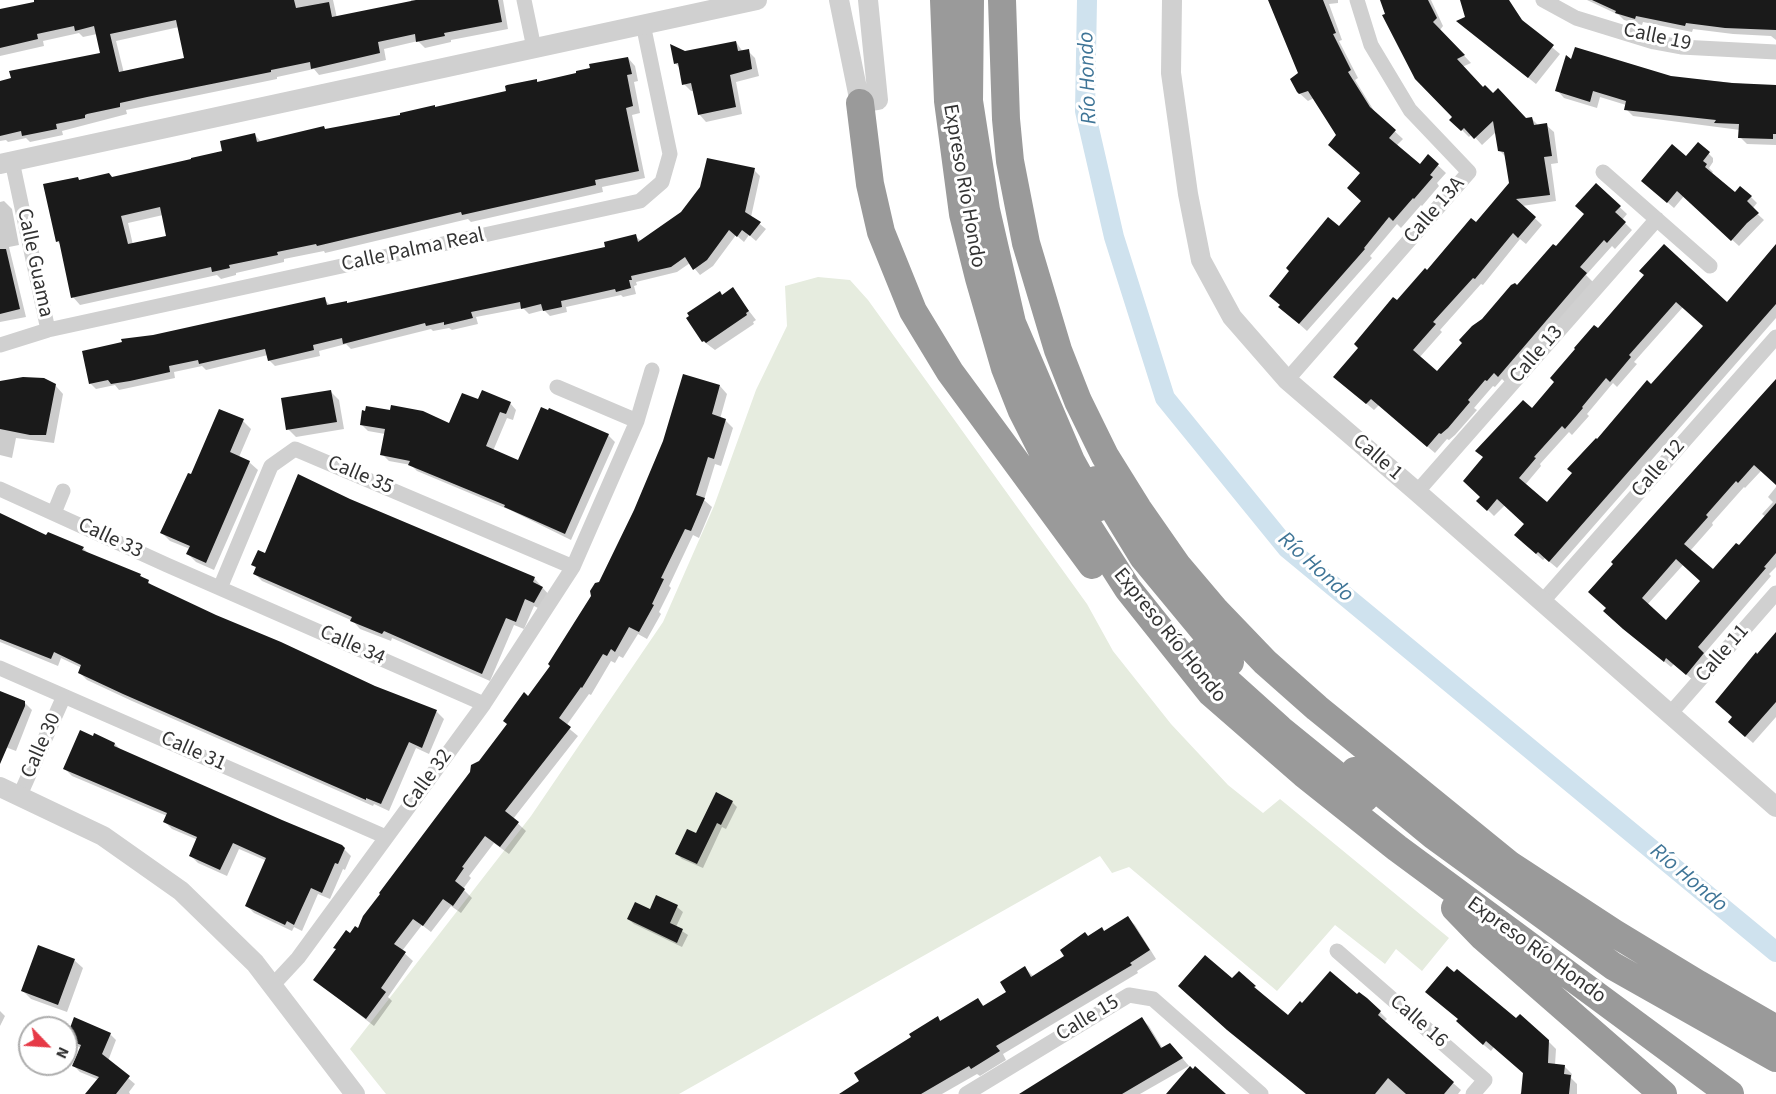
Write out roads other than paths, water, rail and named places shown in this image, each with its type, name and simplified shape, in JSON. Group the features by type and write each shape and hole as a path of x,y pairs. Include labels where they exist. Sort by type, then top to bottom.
{"highway":[{"name":"Expreso Río Hondo","path":"944,0 948,101 962,204 979,278 1005,368 1022,411 1052,470 1128,589 1211,693 1304,774 1397,848 1730,1094"},
{"path":"970,0 969,100 986,210 1012,323 1071,461 1120,549 1163,610 1220,675 1280,729 1404,830 1753,1094"},
{"path":"986,0 988,100 1009,261 1081,456 1143,557 1230,663 1288,718 1434,836 1613,966 1776,1058"},
{"path":"1002,0 1006,119 1010,161 1026,243 1058,350 1078,401 1105,456 1177,565 1264,662 1510,865 1652,956 1776,1029"},
{"path":"869,102 870,184 881,231 913,311 926,334 950,372 1130,616 1173,666 1211,693"},
{"path":"1397,848 1484,937 1663,1094"}],"street":[{"path":"524,0 534,48"},
{"path":"6,162 757,0"},
{"path":"839,0 869,102"},
{"path":"868,0 869,102"},
{"name":"Calle 1","path":"1172,0 1171,73 1188,194 1201,260 1232,317 1287,380 1776,807"},
{"name":"Calle 13A","path":"1287,380 1469,172 1410,110 1371,45 1357,0"},
{"name":"Calle 19","path":"1543,0 1576,18 1654,42 1776,52"},
{"name":"Calle Palma Real","path":"0,345 48,330 640,201 662,182 670,154 643,24"},
{"name":"Calle Guama","path":"6,162 48,330"},
{"path":"1603,172 1710,266"},
{"name":"Calle 13","path":"1417,492 1657,219"},
{"name":"Calle 12","path":"1542,602 1776,336"},
{"name":"Calle 32","path":"272,986 298,958 484,704 573,567 637,421 652,370"},
{"path":"557,387 637,421"},
{"name":"Calle 35","path":"220,588 272,466 295,448 573,567"},
{"name":"Calle 33","path":"0,489 220,588"},
{"path":"54,513 63,491"},
{"name":"Calle 34","path":"220,588 484,704"},
{"name":"Calle 11","path":"1669,714 1776,593"},
{"name":"Calle 31","path":"0,668 386,837"},
{"name":"Calle 30","path":"20,795 64,696"},
{"path":"0,787 103,836 181,891 255,963 355,1094"},
{"name":"Calle 16","path":"1337,951 1485,1080 1473,1094"},
{"name":"Calle 15","path":"966,1094 1129,995 1153,999 1258,1093"}],"waterway":[{"name":"Río Hondo","path":"1087,0 1085,111 1114,237 1165,398 1287,548 1776,952"}]}
